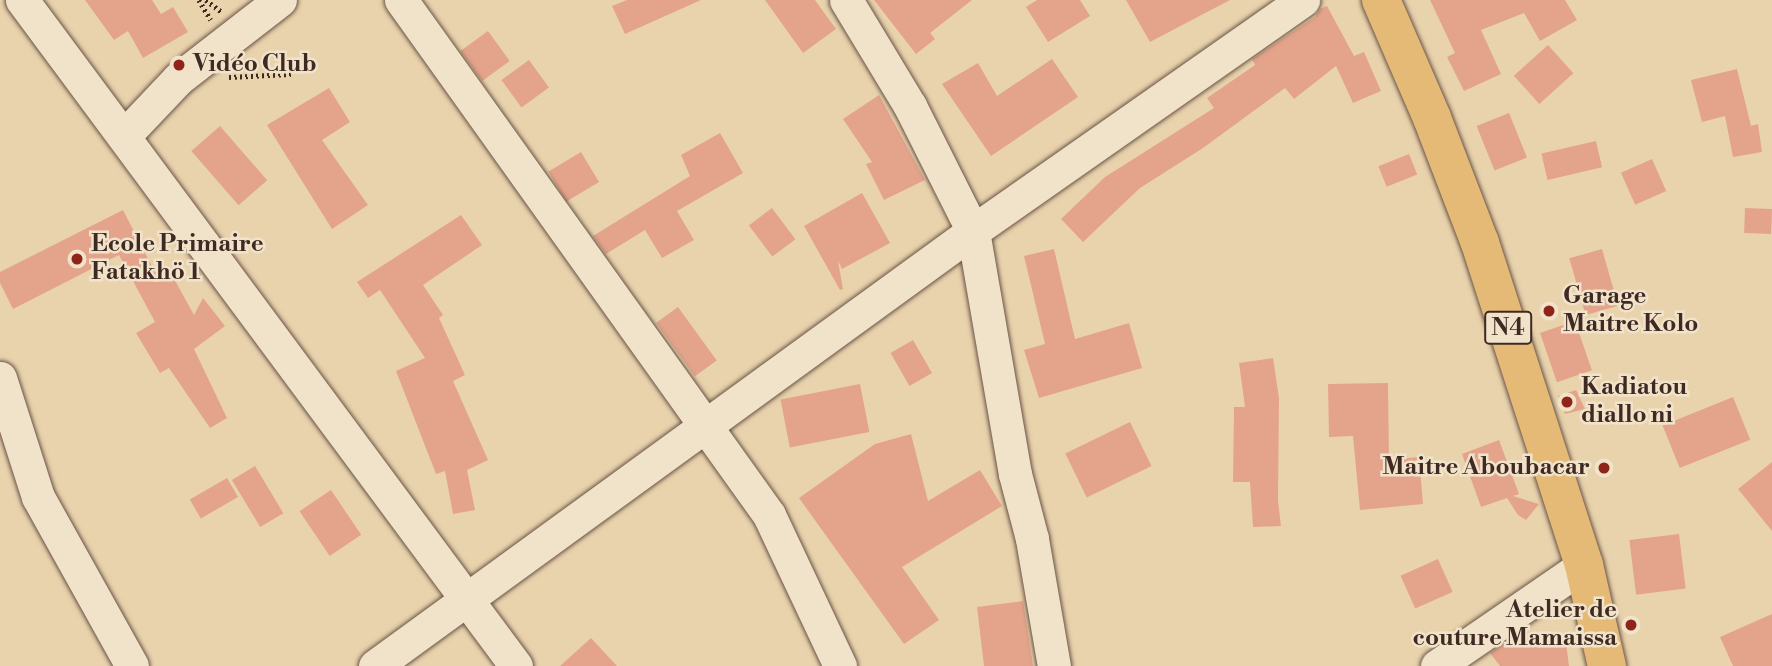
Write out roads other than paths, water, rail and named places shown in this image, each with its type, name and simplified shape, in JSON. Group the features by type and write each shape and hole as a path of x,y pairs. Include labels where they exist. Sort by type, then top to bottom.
{"highway":[{"name":"N4","path":"1381,0 1480,243 1584,565 1607,666"}],"street":[{"path":"22,0 125,135 516,666"},
{"path":"125,135 178,79 280,0"},
{"path":"401,0 769,515 840,666"},
{"path":"846,0 910,106 973,231 1015,474 1031,539 1054,666"},
{"path":"375,666 973,231 1303,0"},
{"path":"3,396 38,497 132,666"},
{"path":"1437,666 1584,565"}],"place":[{"name":"Vidéo Club","path":"179,65"},
{"name":"Ecole Primaire Fatakhö 1","path":"77,259"},
{"name":"Garage Maitre Kolo","path":"1549,311"},
{"name":"Kadiatou diallo ni","path":"1567,402"},
{"name":"Maitre Aboubacar","path":"1604,468"},
{"name":"Atelier de couture Mamaissa","path":"1631,625"}]}
